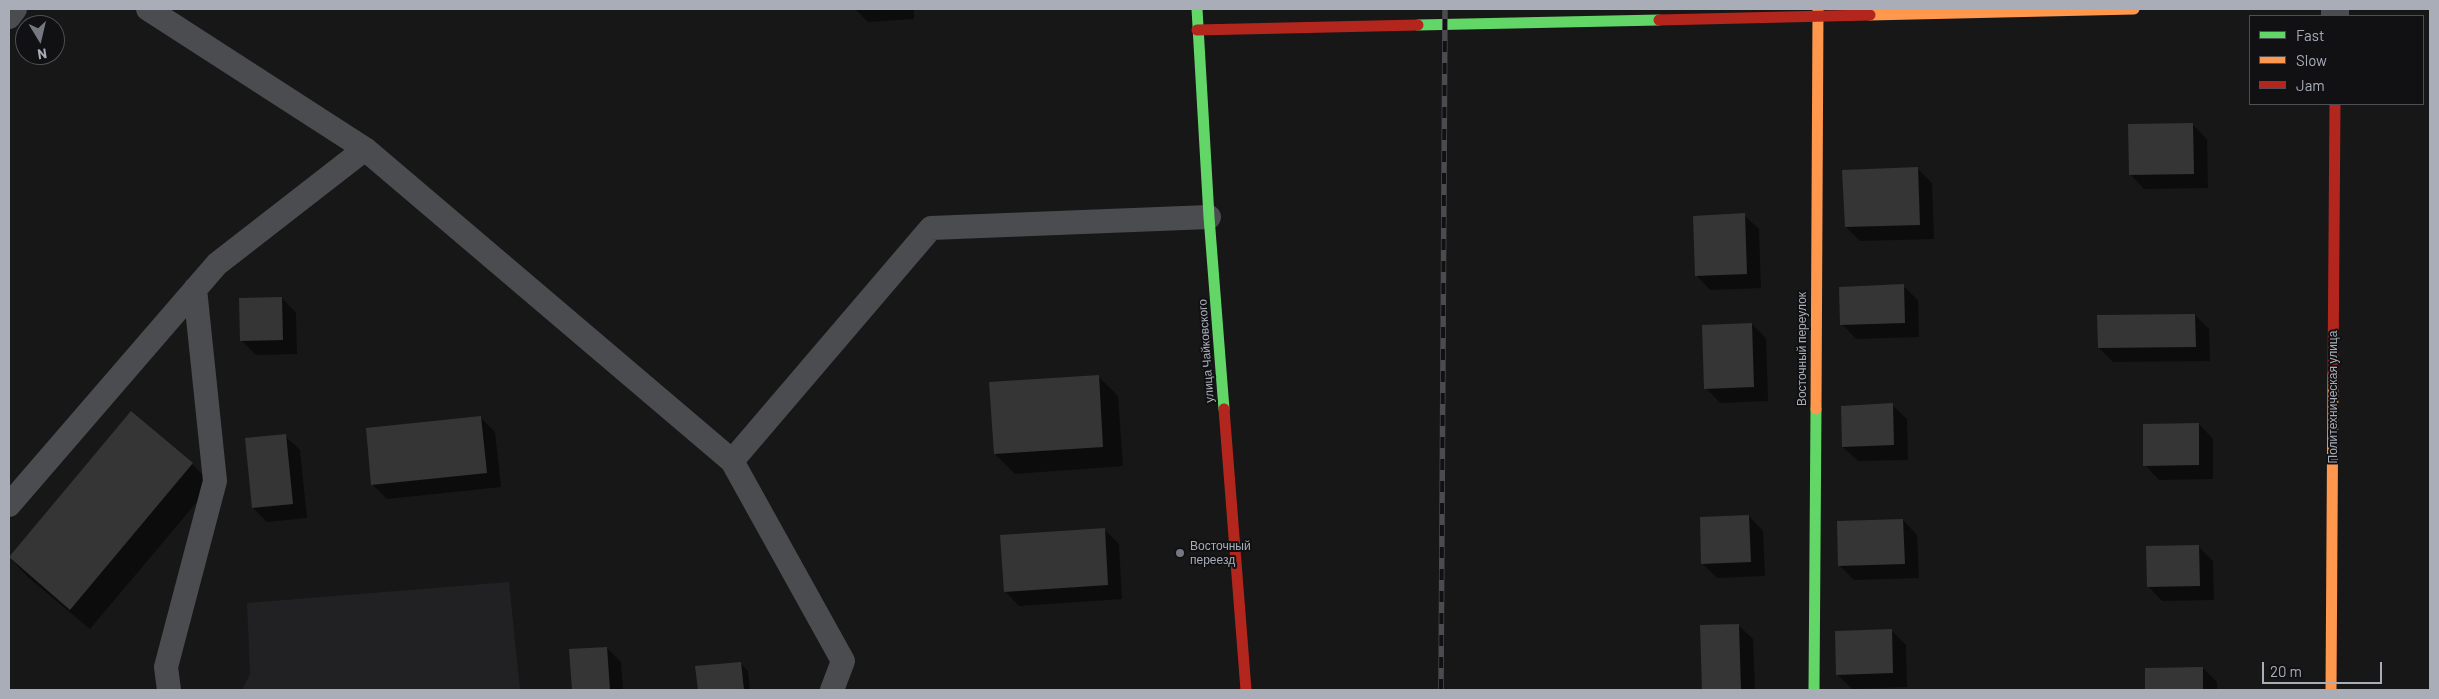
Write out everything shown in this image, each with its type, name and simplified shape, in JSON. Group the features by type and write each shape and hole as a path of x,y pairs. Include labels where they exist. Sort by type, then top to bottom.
{"street":[{"name":"улица Чайковского","path":"1197,9 1209,217 1246,690"},
{"path":"1197,30 1818,12 2134,9"},
{"name":"Восточный переулок","path":"1814,690 1818,12"},
{"name":"Политехническая улица","path":"2331,690 2335,105"}],"lane":[{"path":"9,17 15,9"},
{"path":"148,9 365,149 732,461 843,661 832,690"},
{"path":"9,505 217,264 365,149"},
{"path":"732,461 931,228 1209,217"},
{"path":"169,690 166,667 215,481 195,288"}],"shaded area":[{"path":"509,582 520,690 242,690 250,674 247,603"}],"building":[{"path":"2193,123 2194,174 2129,175 2128,124"},
{"path":"1918,167 1920,225 1845,227 1842,170"},
{"path":"1745,213 1747,274 1695,276 1693,216"},
{"path":"1904,284 1905,323 1840,325 1839,287"},
{"path":"282,297 283,340 240,341 239,298"},
{"path":"2195,314 2196,347 2098,348 2097,315"},
{"path":"1752,323 1754,387 1704,389 1702,325"},
{"path":"1099,375 1103,447 994,454 989,382"},
{"path":"1893,403 1894,445 1842,447 1841,406"},
{"path":"131,411 193,463 70,610 9,557"},
{"path":"481,416 487,473 371,485 366,428"},
{"path":"2199,423 2199,465 2143,466 2143,424"},
{"path":"286,434 293,504 252,508 245,438"},
{"path":"1749,515 1751,562 1701,564 1700,517"},
{"path":"1903,519 1905,564 1838,566 1837,521"},
{"path":"1105,528 1108,585 1004,592 1000,535"},
{"path":"2199,545 2200,586 2147,587 2146,546"},
{"path":"1739,624 1741,690 1702,690 1700,625"},
{"path":"1892,629 1893,673 1836,675 1835,631"},
{"path":"607,647 610,690 572,690 569,649"},
{"path":"741,662 744,690 698,690 695,666"},
{"path":"2203,667 2203,690 2145,690 2145,668"}],"railway":[{"path":"1441,690 1445,9"}],"traffic: fast":[{"path":"1197,9 1209,217 1224,409"},
{"path":"1418,25 1659,20"},
{"path":"1814,690 1816,409"}],"traffic: slow":[{"path":"1816,409 1818,9"},
{"path":"1870,15 2134,9"},
{"path":"2331,690 2333,374"}],"traffic: jam":[{"path":"1659,20 1870,15"},
{"path":"1197,30 1418,25"},
{"path":"2333,374 2335,105"},
{"path":"1224,409 1246,690"}],"place":[{"name":"Восточный переезд","path":"1180,553"}]}
